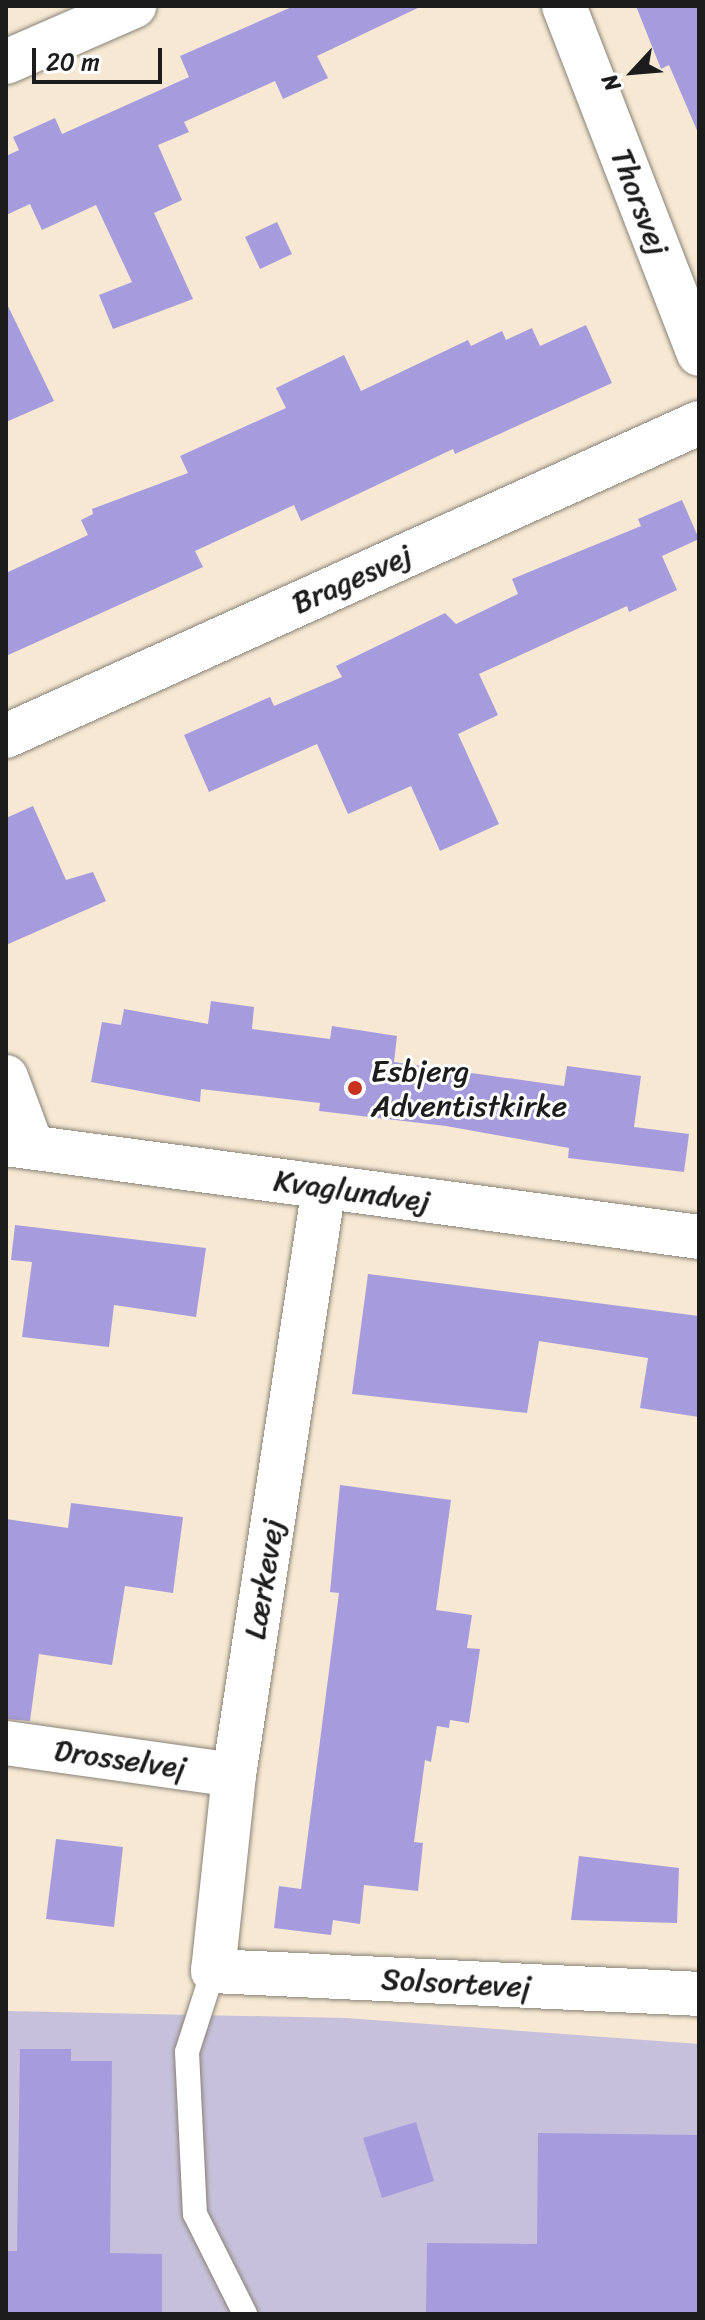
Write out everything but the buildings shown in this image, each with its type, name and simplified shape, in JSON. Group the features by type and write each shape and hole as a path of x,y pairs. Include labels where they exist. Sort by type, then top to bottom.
{"street":[{"path":"6,62 134,6"},
{"name":"Thorsvej","path":"564,6 699,354"},
{"name":"Bragesvej","path":"6,736 699,423"},
{"path":"6,1077 19,1146"},
{"name":"Kvaglundvej","path":"19,1146 699,1237"},
{"name":"Lærkevej","path":"213,1971 234,1775 324,1187"},
{"name":"Drosselvej","path":"6,1743 234,1775"},
{"name":"Solsortevej","path":"213,1971 699,1994"}],"lane":[{"path":"213,1971 187,2052 195,2214 245,2314"}],"shaded area":[{"path":"6,2011 346,2018 699,2044 699,2314 6,2314"}],"place":[{"name":"Esbjerg Adventistkirke","path":"355,1088"}]}
